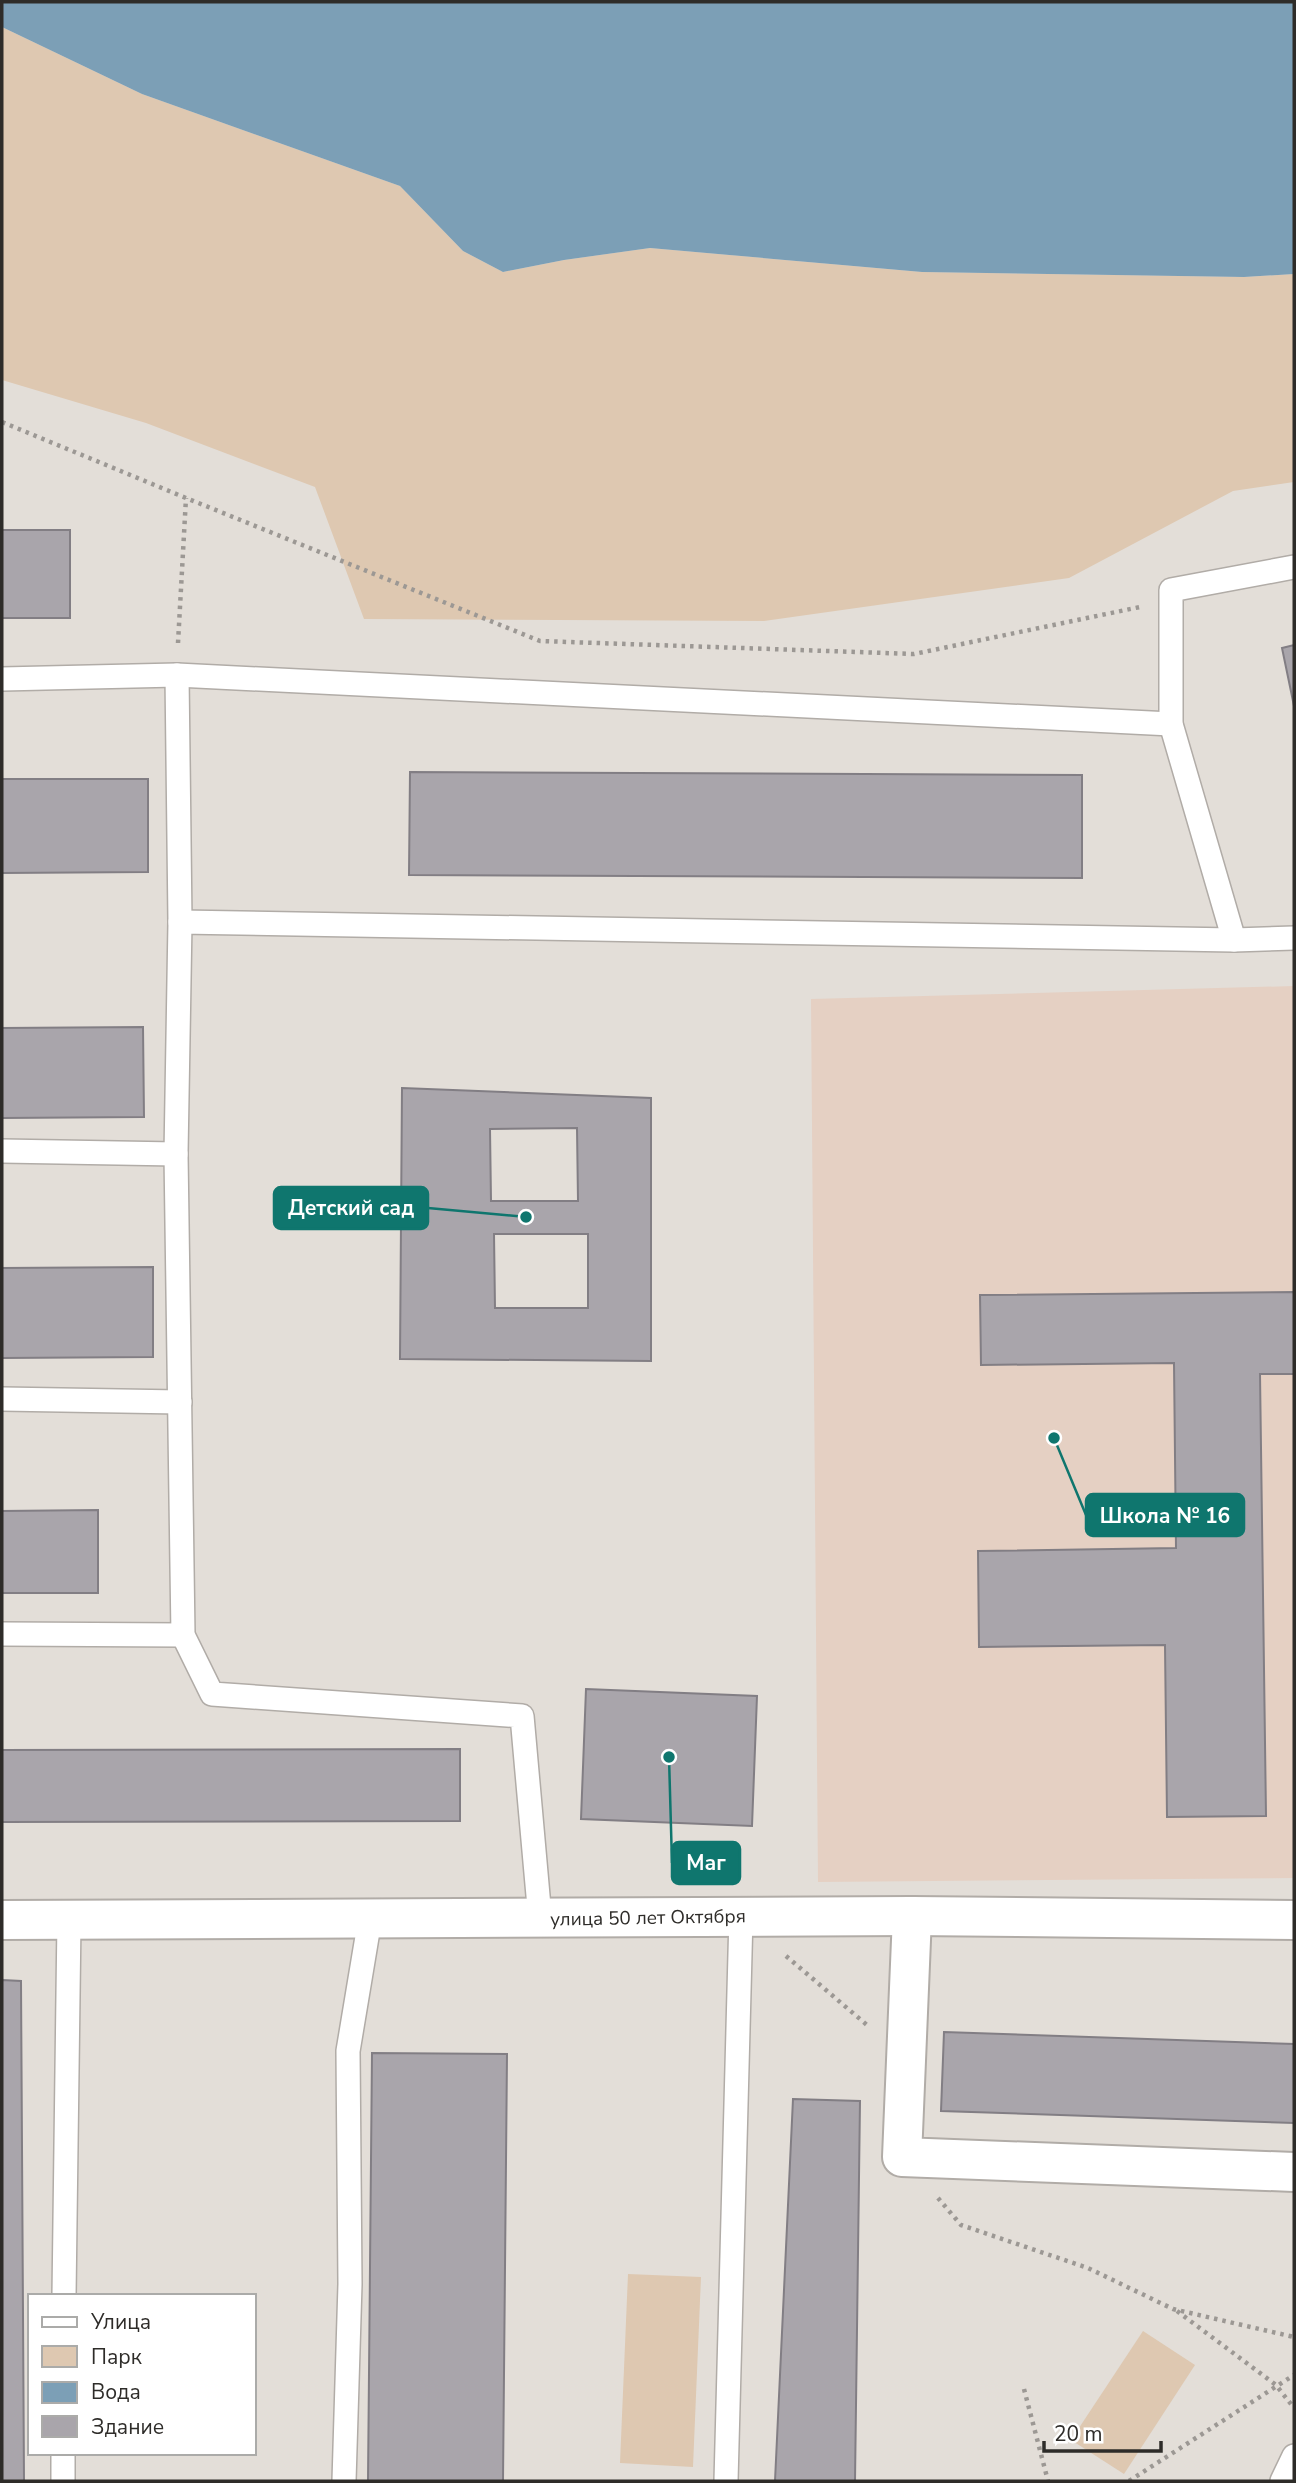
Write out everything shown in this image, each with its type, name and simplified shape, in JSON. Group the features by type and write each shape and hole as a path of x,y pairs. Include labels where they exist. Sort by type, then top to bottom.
{"street":[{"name":"улица 50 лет Октября","path":"2,1920 912,1916 1294,1920"},
{"path":"912,1916 902,2157 1294,2172"}],"lane":[{"path":"1234,940 1171,724 1171,590 1294,567"},
{"path":"2,679 177,676 1171,724"},
{"path":"177,676 180,922 176,1154 183,1635 212,1694 522,1716 540,1918"},
{"path":"180,922 1234,940 1294,938"},
{"path":"2,1151 176,1154"},
{"path":"2,1399 180,1402"},
{"path":"2,1634 183,1635"},
{"path":"726,2481 741,1916"},
{"path":"344,2481 350,2284 348,2052 370,1919"},
{"path":"64,2294 69,1920"},
{"path":"63,2455 63,2481"},
{"path":"1282,2481 1294,2456"}],"path":[{"path":"2,422 540,641 914,654 1171,601"},
{"path":"177,676 186,498"},
{"path":"741,1916 906,2059"},
{"path":"902,2157 961,2225 1088,2268 1174,2309 1276,2385 1294,2408"},
{"path":"1174,2309 1294,2337"},
{"path":"1129,2481 1294,2375"},
{"path":"1024,2389 1048,2481"}],"shaded area":[{"path":"1294,986 1294,1878 818,1882 811,999"}],"green space":[{"path":"2,27 142,94 400,186 463,251 503,272 650,248 922,272 1244,277 1294,274 1294,482 1233,491 1069,578 764,621 364,619 315,487 146,423 2,380"},
{"path":"628,2274 701,2277 693,2467 620,2463"},
{"path":"1143,2331 1195,2365 1124,2474 1071,2440"}],"water":[{"path":"2,2 1294,2 1294,274 1244,277 922,272 650,248 503,272 463,251 400,186 142,94 2,27"}],"building":[{"path":"2,530 70,530 70,618 2,618"},
{"path":"1294,645 1294,706 1282,648"},
{"path":"410,772 1082,775 1082,878 409,875"},
{"path":"2,779 148,779 148,872 2,873"},
{"path":"143,1027 144,1117 2,1118 2,1028"},
{"path":"402,1088 651,1098 651,1361 400,1359","holes":["577,1128 578,1201 491,1201 490,1129","494,1234 588,1234 588,1308 495,1308"]},
{"path":"153,1267 153,1357 2,1358 2,1268"},
{"path":"1294,1292 1294,1374 1260,1374 1266,1816 1167,1817 1165,1645 979,1647 978,1551 1176,1548 1174,1363 981,1365 980,1295"},
{"path":"98,1510 98,1593 2,1593 2,1511"},
{"path":"586,1689 757,1696 752,1826 581,1819"},
{"path":"460,1749 460,1821 2,1822 2,1750"},
{"path":"2,1980 21,1981 24,2481 2,2481"},
{"path":"944,2032 1294,2044 1294,2123 941,2111"},
{"path":"372,2053 507,2054 503,2481 368,2481"},
{"path":"793,2099 860,2101 855,2481 775,2481"}],"place":[{"name":"Детский сад","path":"526,1217"},
{"name":"Школа № 16","path":"1054,1438"},
{"name":"Маг","path":"669,1757"}]}
